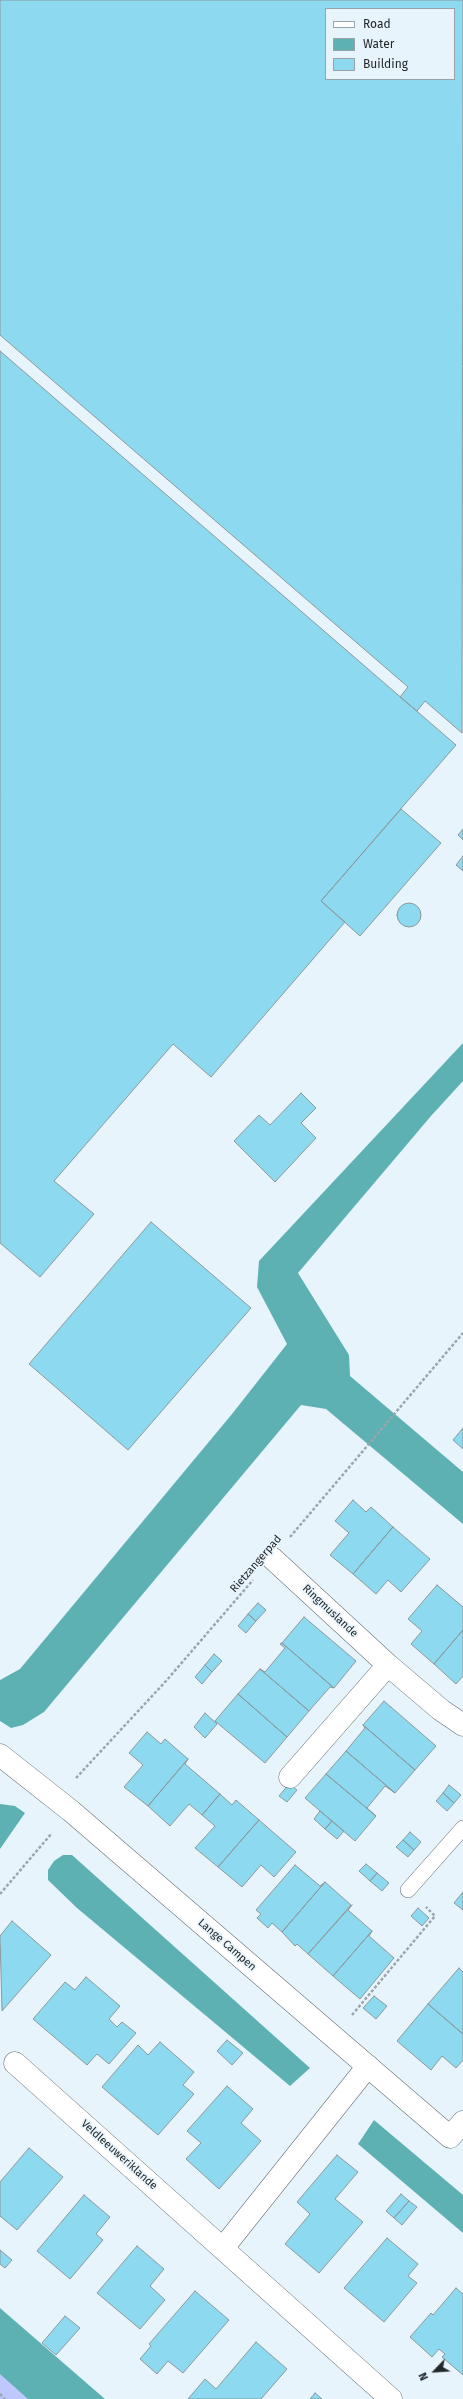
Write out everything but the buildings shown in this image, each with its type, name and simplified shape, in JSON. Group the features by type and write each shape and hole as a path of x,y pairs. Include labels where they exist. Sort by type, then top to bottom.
{"street":[{"name":"Ringmuslande","path":"272,1558 388,1665 441,1710 463,1725"},
{"path":"290,1777 388,1665"},
{"name":"Lange Campen","path":"0,1755 63,1805 368,2066 457,2130"},
{"name":"Veldleeuweriklande","path":"15,2062 391,2399"},
{"path":"223,2248 368,2066"}],"lane":[{"path":"408,1890 463,1828"}],"path":[{"name":"Rietzangerpad","path":"0,1894 63,1805 166,1681 463,1333"},
{"path":"334,2037 435,1916 408,1890"},
{"path":"0,2394 5,2399"}],"shaded area":[{"path":"0,2366 39,2399 0,2399"}],"water":[{"path":"463,1043 463,1081 431,1116 298,1273 349,1355 350,1376 463,1472 463,1524 326,1409 301,1405 44,1712 23,1725 11,1728 0,1721 0,1680 20,1669 232,1414 287,1344 257,1287 259,1261"},
{"path":"0,1804 15,1806 25,1813 0,1849"},
{"path":"63,1855 72,1855 310,2068 290,2086 77,1908 48,1880 48,1870 54,1861"},
{"path":"374,2120 463,2195 463,2233 358,2144"},
{"path":"0,2308 105,2399 28,2399 0,2374"}]}
